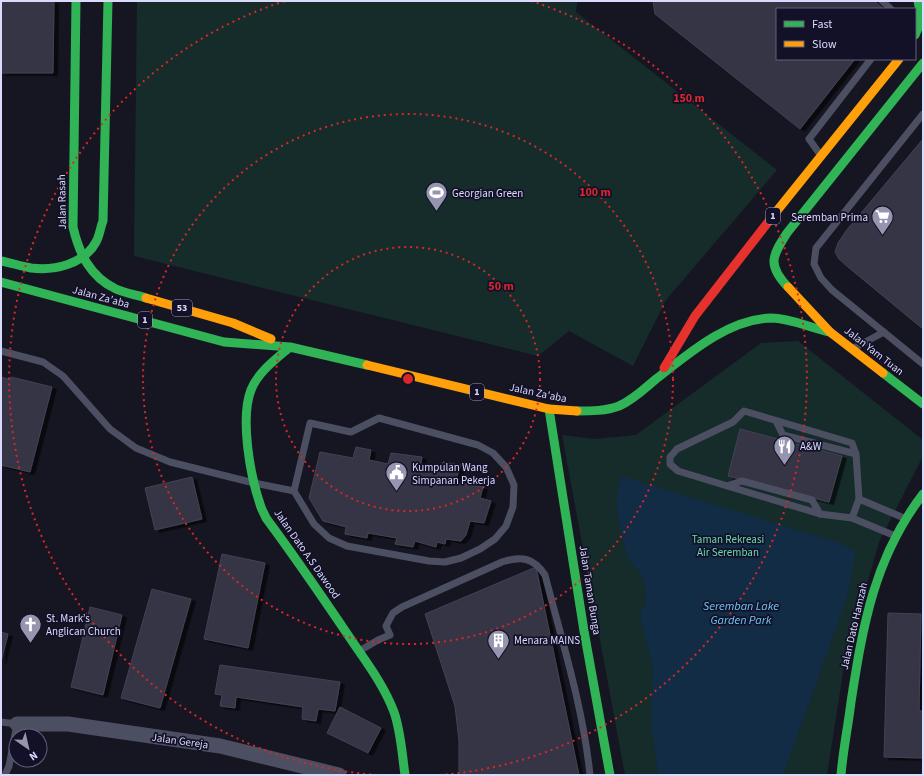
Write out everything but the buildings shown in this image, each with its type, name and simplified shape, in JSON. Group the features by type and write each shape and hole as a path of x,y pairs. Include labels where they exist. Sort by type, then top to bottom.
{"main road":[{"name":"Jalan Rasah","path":"76,1 73,227 82,258"},
{"path":"1,261 34,268 53,268 69,264 82,258 96,242 103,221 108,1"},
{"path":"916,33 921,12 918,1"},
{"name":"1","path":"657,379 695,316 821,155 898,60"},
{"name":"1","path":"830,332 779,278 773,264 777,249 792,227 923,63"},
{"name":"Jalan Za'aba","path":"82,258 92,272 103,282 116,289 233,324 290,347 549,409 575,412 618,406 637,396 695,350 722,333 746,322 763,318 782,318 815,329 830,332"},
{"name":"Jalan Za'aba","path":"1,282 224,342 290,347"},
{"name":"Jalan Yam Tuan","path":"830,332 923,404"},
{"name":"Jalan Dato A.S Dawood","path":"290,347 261,374 252,389 247,404 246,423 254,483 259,502 266,518 324,598 375,675 391,704 397,722 405,775"},
{"name":"Jalan Taman Bunga","path":"549,409 584,631 610,775"},
{"name":"Jalan Dato Hamzah","path":"841,775 865,624 876,583 895,536 905,518 923,494"}],"street":[{"name":"Jalan Gereja","path":"17,724 68,724 220,746 339,775"}],"lane":[{"path":"882,1 891,8"},
{"path":"821,155 809,139 870,60"},
{"path":"923,114 816,248 814,264 821,278 832,290 923,364"},
{"path":"851,349 884,332"},
{"path":"1,351 43,362 63,376 110,429 136,448 170,462 254,483 294,491 314,524 329,538 347,546 429,561 445,562 461,558 480,549 495,539 506,526 513,507 514,485 506,466 493,453 478,445 379,418 351,432 310,423 294,491"},
{"path":"852,518 859,499 856,454 852,443 744,411 733,422 677,449 670,457 670,464 678,471 820,514 852,518 895,536"},
{"path":"776,421 782,435 856,454"},
{"path":"727,486 742,481 812,500 820,514"},
{"path":"859,499 905,518"},
{"path":"359,651 390,635 386,626 393,613 402,607 502,562 515,558 528,560 538,565 545,575 574,687 589,760 590,775"},
{"path":"1,722 17,724 9,766 5,775"}],"green space":[{"name":"Georgian Green","path":"137,1 577,1 576,12 777,170 666,300 633,366 569,331 538,356 134,256"},
{"name":"Taman Rekreasi Air Seremban","path":"798,341 923,440 923,456 879,542 844,666 827,775 625,775 562,435 594,439 636,435 761,343"}],"water":[{"name":"Seremban Lake Garden Park","path":"621,476 840,543 856,552 847,597 783,775 658,775 651,720 653,664 645,639 640,614 646,602 645,585 639,572 627,557 617,510 617,494"}],"traffic: fast":[{"path":"76,1 73,227 82,255 99,278 116,289 146,298"},
{"path":"1,261 40,269 59,267 76,261 84,256 91,250 96,242 103,221 108,1"},
{"path":"916,32 920,18 918,1"},
{"path":"788,287 781,279 774,266 775,254 782,241 923,63"},
{"path":"1,282 224,342 290,347 367,365"},
{"path":"577,411 604,410 624,404 695,349 724,331 739,324 755,320 778,318 830,332"},
{"path":"290,347 258,377 251,390 248,402 246,431 250,463 256,492 266,518 330,608 385,692 394,712 398,727 405,775"},
{"path":"883,373 923,404"},
{"path":"549,409 584,631 610,775"},
{"path":"841,775 860,646 873,593 893,543 906,518 923,494"}],"traffic: slow":[{"path":"776,212 898,60"},
{"path":"788,287 830,332 883,373"},
{"path":"146,298 233,323 271,339"},
{"path":"367,365 549,409 577,411"}],"traffic: jam":[{"path":"664,368 695,316 776,212"}],"place":[{"name":"Georgian Green","path":"437,212"},
{"name":"Seremban Prima","path":"883,236"},
{"name":"A&W","path":"785,466"},
{"name":"Kumpulan Wang Simpanan Pekerja","path":"396,492"},
{"name":"St. Mark’s Anglican Church","path":"31,644"},
{"name":"Menara MAINS","path":"498,660"}]}
